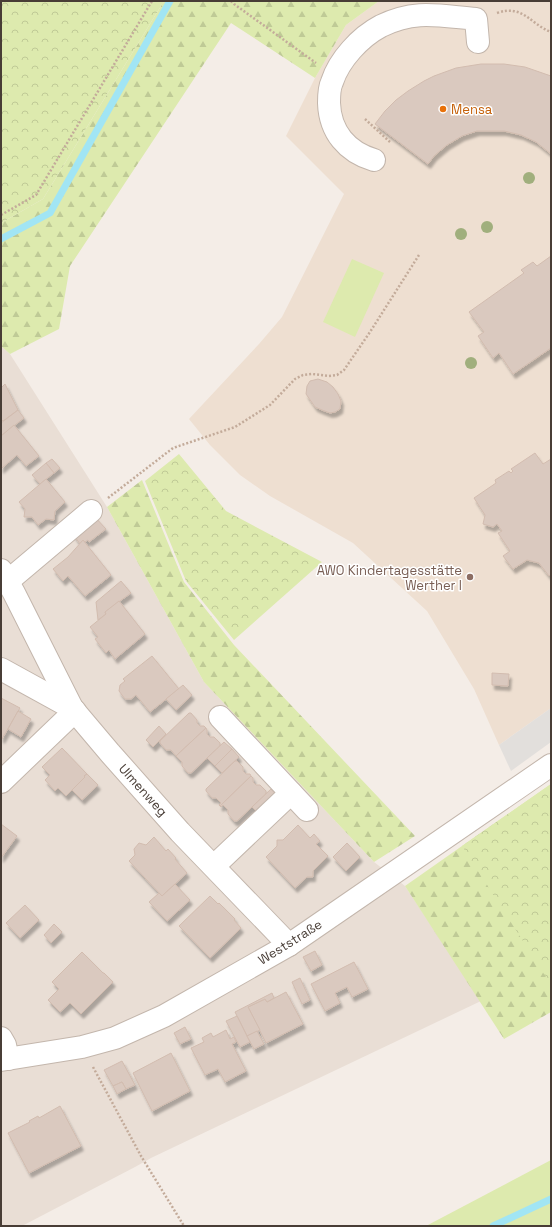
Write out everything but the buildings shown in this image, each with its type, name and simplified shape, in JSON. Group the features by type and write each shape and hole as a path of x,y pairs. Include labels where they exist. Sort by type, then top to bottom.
{"street":[{"path":"374,160 363,157 344,143 333,124 330,111 329,95 331,82 340,66 354,47 366,36 381,26 403,18 429,14 476,19 478,42"},
{"path":"6,587 91,510"},
{"name":"Ulmenweg","path":"6,587 73,709 180,832 289,945"},
{"name":"Ulmenweg","path":"1,669 73,709"},
{"path":"1,782 73,709"},
{"path":"220,717 307,810"},
{"name":"Weststraße","path":"4,1060 82,1047 115,1038 164,1016 289,945 551,765"},
{"path":"214,866 291,793"},
{"path":"1,1038 5,1045 4,1060"}],"path":[{"path":"1,215 36,195 152,1"},
{"path":"231,1 335,75"},
{"path":"476,19 504,10 514,10 551,32"},
{"path":"365,119 390,142"},
{"path":"91,510 173,448 234,427 270,406 295,379 303,375 312,374 329,376 337,375 344,370 419,255"},
{"path":"82,1047 141,1156 184,1226"}],"shaded area":[{"path":"379,1 551,1 551,708 499,745 474,689 427,611 353,543 270,496 240,475 210,445 189,419 282,317 344,194 286,136 315,78 346,25"},
{"path":"1,346 10,354 107,507 204,682 374,862 405,886 481,1001 151,1158 22,1226 1,1226"},
{"path":"551,708 551,742 511,771 499,745"}],"green space":[{"path":"1,1 164,1 43,199 1,223"},
{"path":"164,1 379,1 346,25 315,78 231,23 70,266 59,329 10,354 1,346 1,223 43,199"},
{"path":"352,259 384,273 355,337 323,322"},
{"path":"179,454 226,511 322,562 234,640 186,581 145,481"},
{"path":"142,480 184,582 234,645 415,836 374,862 204,682 107,507"},
{"path":"551,784 551,1012 504,1039 405,886"},
{"path":"551,784 551,985 462,846"},
{"path":"551,1160 551,1226 426,1226"}],"waterway":[{"path":"1,239 50,213 170,1"},
{"path":"493,1226 551,1199"}],"place":[{"name":"Mensa","path":"443,109"},
{"name":"AWO Kindertagesstätte Werther I","path":"470,577"}]}
